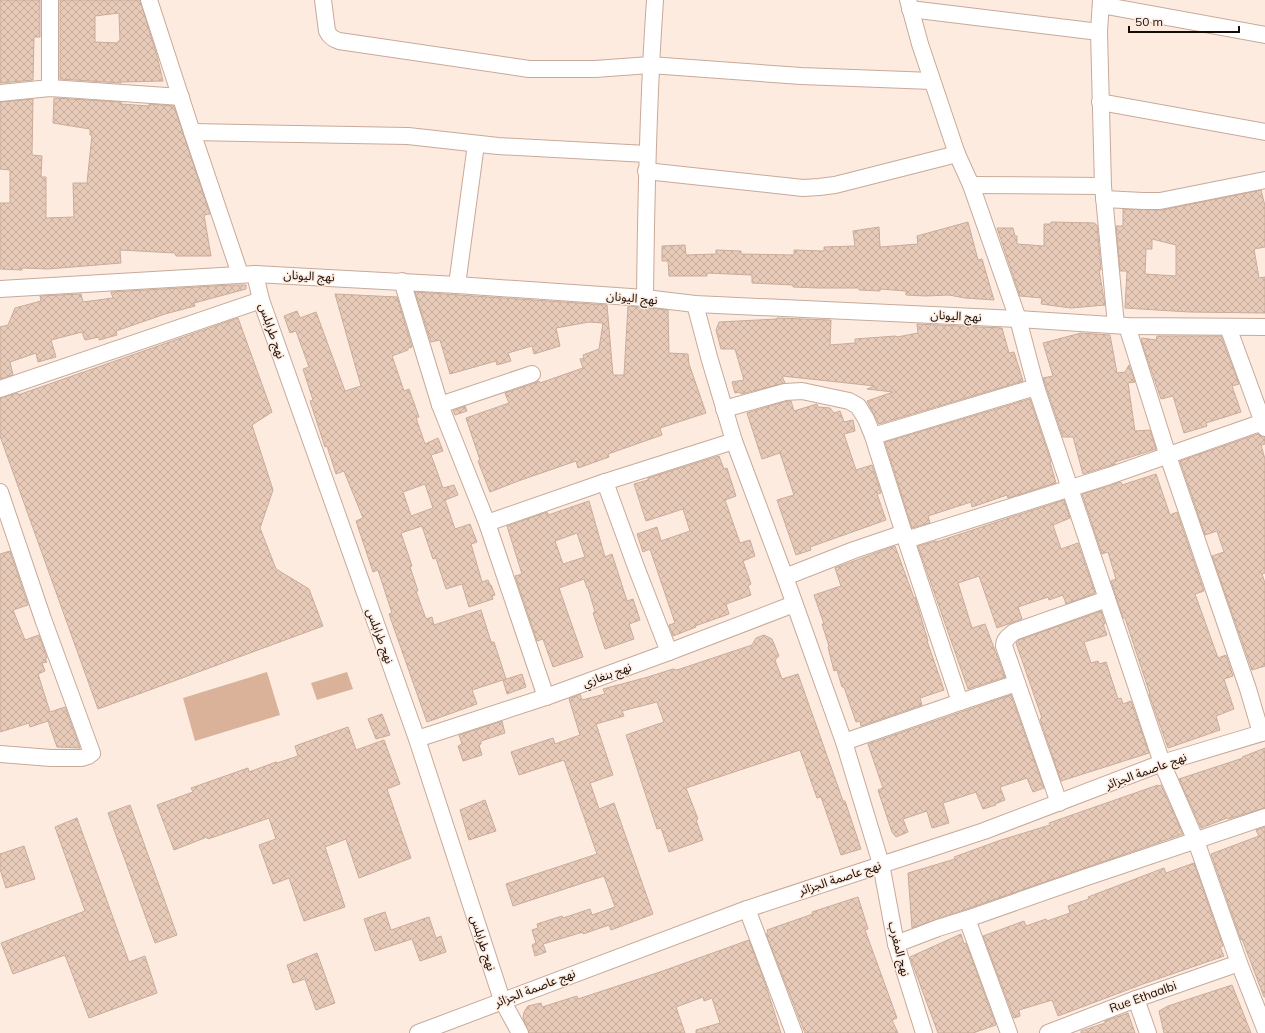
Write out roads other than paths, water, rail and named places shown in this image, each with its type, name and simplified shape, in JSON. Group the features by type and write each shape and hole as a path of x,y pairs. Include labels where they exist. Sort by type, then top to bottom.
{"street":[{"path":"50,0 50,88"},
{"name":"نهج طرابلس","path":"149,0 192,132 248,274 261,300 417,739 502,1000 520,1033"},
{"path":"323,0 327,31 329,36 339,42 529,69 595,69 650,65 800,76 932,81"},
{"path":"645,298 646,171 650,65 655,0"},
{"path":"1263,732 1143,380 1121,326 1104,192 1100,102 1099,32 1101,3 1265,35"},
{"path":"1099,32 909,5 920,44 957,154 971,185 1018,319 1036,387 1162,763 1196,841 1239,963 1265,1029"},
{"path":"0,93 50,88 181,97"},
{"path":"1100,102 1265,132"},
{"path":"192,132 408,136 513,147 647,154"},
{"path":"456,285 476,144"},
{"path":"646,171 804,188 835,185 957,154"},
{"path":"971,185 1104,192 1143,202 1160,201 1265,180"},
{"name":"نهج اليونان","path":"0,289 248,274 402,281 645,298 695,304 1018,319 1121,326 1265,327"},
{"path":"402,281 440,405 487,523 546,697"},
{"path":"0,388 261,300"},
{"name":"نهج المغرب","path":"695,304 734,441 844,742 881,864 896,944 924,1033"},
{"path":"785,578 854,550 1109,476 1264,425 1228,327"},
{"path":"440,405 532,374"},
{"path":"874,436 1036,387"},
{"path":"724,409 785,392 802,391 849,401 858,406 874,436 905,536 960,702"},
{"path":"487,523 606,482 734,441"},
{"path":"606,482 636,567 669,652"},
{"path":"0,754 51,758 82,758 92,753 1,498"},
{"path":"1059,803 1004,646 1004,642 1007,637 1014,632 1107,599"},
{"name":"نهج بنغازي","path":"417,739 546,697 794,604"},
{"path":"844,742 1017,683"},
{"name":"نهج عاصمة الجزائر","path":"418,1033 502,1000 747,909 984,831 1162,763 1263,732"},
{"path":"896,944 938,928 1265,817"},
{"path":"747,909 794,1033"},
{"path":"967,919 1009,1033"},
{"name":"Rue Ethaalbi","path":"1048,1033 1136,999 1239,963"},
{"path":"1136,999 1148,1033"}]}
